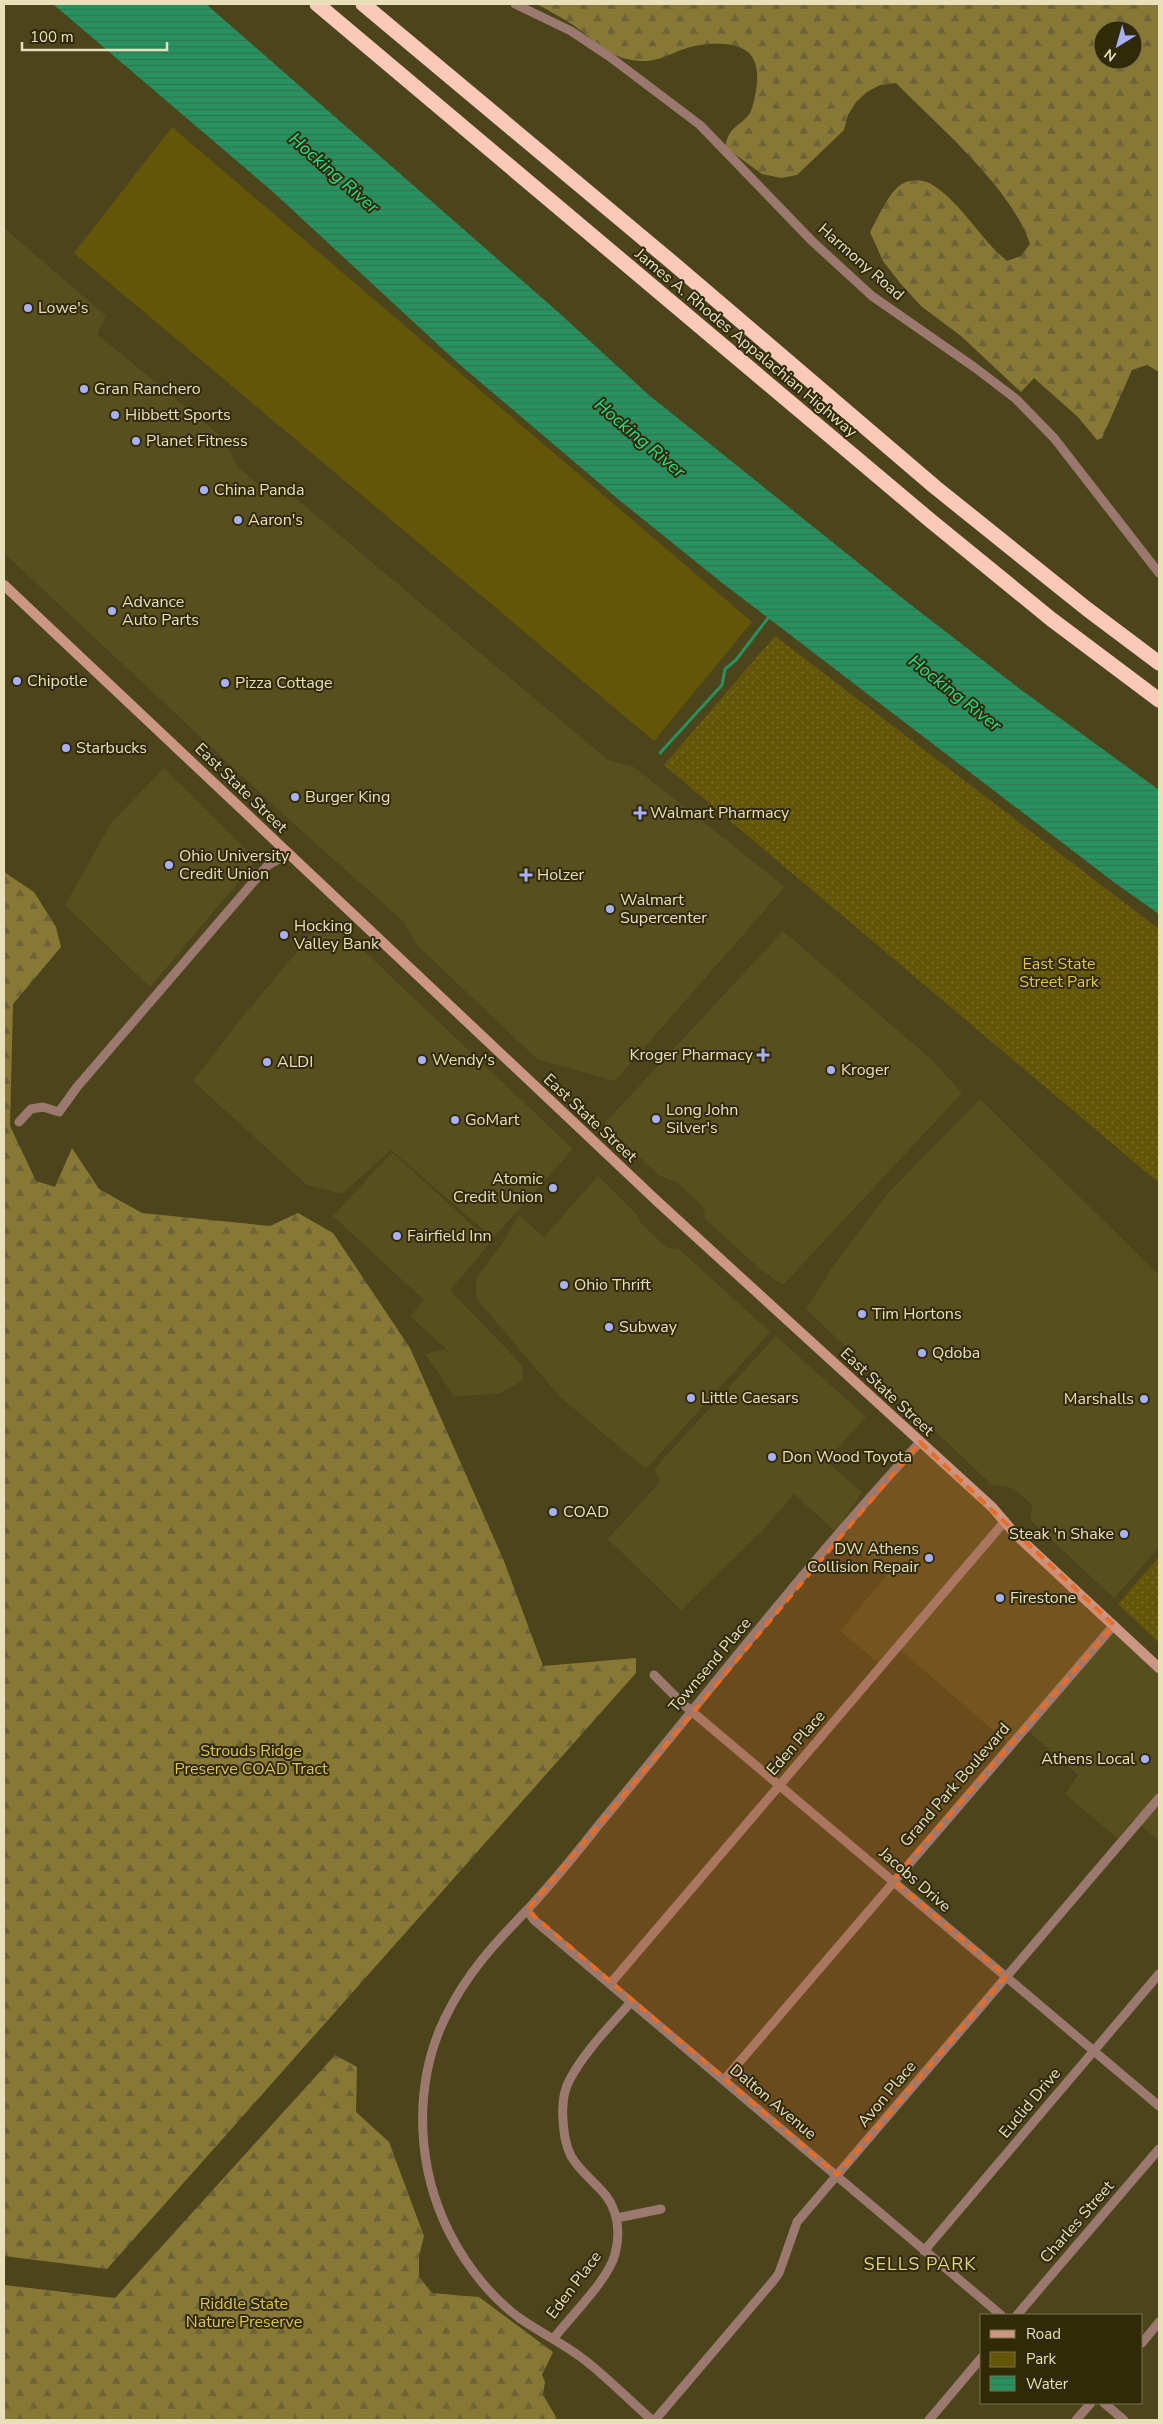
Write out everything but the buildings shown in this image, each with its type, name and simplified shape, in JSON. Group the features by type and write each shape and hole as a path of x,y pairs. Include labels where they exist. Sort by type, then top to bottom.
{"highway":[{"name":"James A. Rhodes Appalachian Highway","path":"317,4 945,532 1051,619 1159,700"},
{"name":"James A. Rhodes Appalachian Highway","path":"363,4 674,264 942,493 1087,609 1159,663"}],"main road":[{"name":"East State Street","path":"4,585 653,1198 920,1442 1005,1521 1016,1535 1159,1668"}],"street":[{"name":"Harmony Road","path":"515,4 571,31 610,57 700,125 812,241 872,296 974,366 1016,398 1064,451 1159,573"},
{"path":"20,1122 31,1109 43,1107 59,1112 77,1087 268,865 288,854"},
{"name":"Townsend Place","path":"654,2420 586,2361 518,2317 496,2299 468,2264 445,2224 436,2202 426,2166 423,2134 425,2091 433,2050 445,2018 470,1974 514,1920 527,1910 598,1827 692,1710 854,1516 920,1442"},
{"name":"Eden Place","path":"610,1984 1005,1521"},
{"name":"Grand Park Boulevard","path":"724,2080 893,1880 1114,1625"},
{"name":"Jacobs Drive","path":"654,1675 669,1691 1159,2106"},
{"name":"Avon Place","path":"654,2420 779,2273 797,2222 1159,1798"},
{"name":"Dalton Avenue","path":"527,1910 534,1920 1000,2314"},
{"name":"Euclid Drive","path":"924,2251 1159,1974"},
{"name":"Eden Place","path":"553,2339 603,2278 615,2256 619,2234 617,2218 603,2192 580,2170 571,2156 565,2141 562,2106 568,2081 578,2066 631,2002"},
{"name":"Charles Street","path":"1018,2314 1159,2149"},
{"path":"617,2218 661,2209"},
{"path":"1143,2342 1159,2322"},
{"path":"929,2420 980,2359"},
{"path":"1076,2420 1090,2404"},
{"path":"1105,2404 1124,2420"}],"highlighted area":[{"path":"920,1442 1114,1625 893,1880 1006,1976 837,2175 527,1910"}],"shaded area":[{"path":"4,228 106,316 97,334 223,438 238,467 274,498 288,492 608,760 634,767 785,887 615,1081 537,1059 416,944 403,921 286,817 4,553"},
{"path":"164,768 257,860 150,987 65,905 111,823"},
{"path":"327,916 573,1149 493,1238 391,1150 342,1194 307,1185 193,1081 235,1026"},
{"path":"783,931 933,1061 962,1093 783,1285 759,1268 705,1219 704,1208 678,1183 660,1176 604,1124"},
{"path":"980,1099 1159,1275 1159,1548 1114,1598 1031,1521 1032,1505 1013,1488 991,1484 806,1309 838,1259 888,1193"},
{"path":"392,1152 491,1242 450,1290 523,1366 522,1381 499,1394 454,1396 425,1354 446,1349 410,1316 424,1300 333,1216"},
{"path":"598,1176 637,1215 640,1222 667,1248 679,1249 770,1332 646,1469 560,1397 476,1298 476,1279 502,1244 519,1215 544,1237"},
{"path":"776,1336 866,1417 826,1461 862,1492 836,1532 794,1494 762,1531 681,1610 608,1539 660,1482 654,1469"},
{"path":"920,1442 1159,1668 1159,1841 1133,1819 1118,1839 1065,1794 1078,1775 1025,1728 1010,1745 897,1647 881,1665 840,1631 886,1576 839,1534"}],"green space":[{"path":"537,4 1159,4 1159,372 1147,365 1132,370 1102,438 1097,440 1078,417 1034,378 1021,392 961,336 921,306 900,283 883,261 870,232 892,193 902,184 909,181 924,181 941,191 961,210 1007,261 1021,256 1030,244 1021,223 991,180 972,158 896,83 880,85 867,92 856,102 848,115 844,130 797,175 781,178 762,174 725,147 730,133 750,112 756,91 756,65 751,56 743,49 732,45 700,45 657,59 639,61 619,57 573,25"},
{"path":"172,127 752,622 654,741 74,253"},
{"name":"East State Street Park","path":"775,636 1159,929 1159,1183 664,765"},
{"name":"Strouds Ridge Preserve COAD Tract","path":"4,872 34,892 56,927 61,947 13,1004 10,1126 36,1181 55,1187 72,1148 99,1189 142,1213 270,1226 298,1213 333,1233 410,1348 504,1561 543,1666 636,1658 636,1673 107,2269 4,2256"},
{"path":"1159,1557 1159,1643 1118,1604"},
{"name":"Riddle State Nature Preserve","path":"335,2055 357,2067 356,2112 389,2142 424,2236 419,2256 419,2277 432,2293 479,2297 553,2352 542,2375 545,2382 543,2395 556,2417 555,2420 4,2420 4,2285 115,2298"}],"water":[{"name":"Hocking River","path":"53,4 206,4 557,311 650,396 906,601 1020,689 1159,790 1159,914 1115,883 721,582 618,499 459,364 272,191"}],"waterway":[{"path":"660,753 722,685 725,669 736,660 768,618"}],"place":[{"name":"Lowe's","path":"28,308"},
{"name":"Gran Ranchero","path":"84,389"},
{"name":"Hibbett Sports","path":"115,415"},
{"name":"Planet Fitness","path":"136,441"},
{"name":"China Panda","path":"204,490"},
{"name":"Aaron's","path":"238,520"},
{"name":"Advance Auto Parts","path":"112,611"},
{"name":"Chipotle","path":"17,681"},
{"name":"Pizza Cottage","path":"225,683"},
{"name":"Starbucks","path":"66,748"},
{"name":"Burger King","path":"295,797"},
{"name":"Walmart Pharmacy","path":"640,813"},
{"name":"Ohio University Credit Union","path":"169,865"},
{"name":"Holzer","path":"526,875"},
{"name":"Walmart Supercenter","path":"610,909"},
{"name":"Hocking Valley Bank","path":"284,935"},
{"name":"Kroger Pharmacy","path":"763,1055"},
{"name":"Wendy's","path":"422,1060"},
{"name":"ALDI","path":"267,1062"},
{"name":"Kroger","path":"831,1070"},
{"name":"Long John Silver's","path":"656,1119"},
{"name":"GoMart","path":"455,1120"},
{"name":"Atomic Credit Union","path":"553,1188"},
{"name":"Fairfield Inn","path":"397,1236"},
{"name":"Ohio Thrift","path":"564,1285"},
{"name":"Tim Hortons","path":"862,1314"},
{"name":"Subway","path":"609,1327"},
{"name":"Qdoba","path":"922,1353"},
{"name":"Little Caesars","path":"691,1398"},
{"name":"Marshalls","path":"1144,1399"},
{"name":"Don Wood Toyota","path":"772,1457"},
{"name":"COAD","path":"553,1512"},
{"name":"Steak 'n Shake","path":"1124,1534"},
{"name":"DW Athens Collision Repair","path":"929,1558"},
{"name":"Firestone","path":"1000,1598"},
{"name":"Athens Local","path":"1145,1759"}],"district":[{"name":"SELLS PARK","path":"920,2264"}]}
